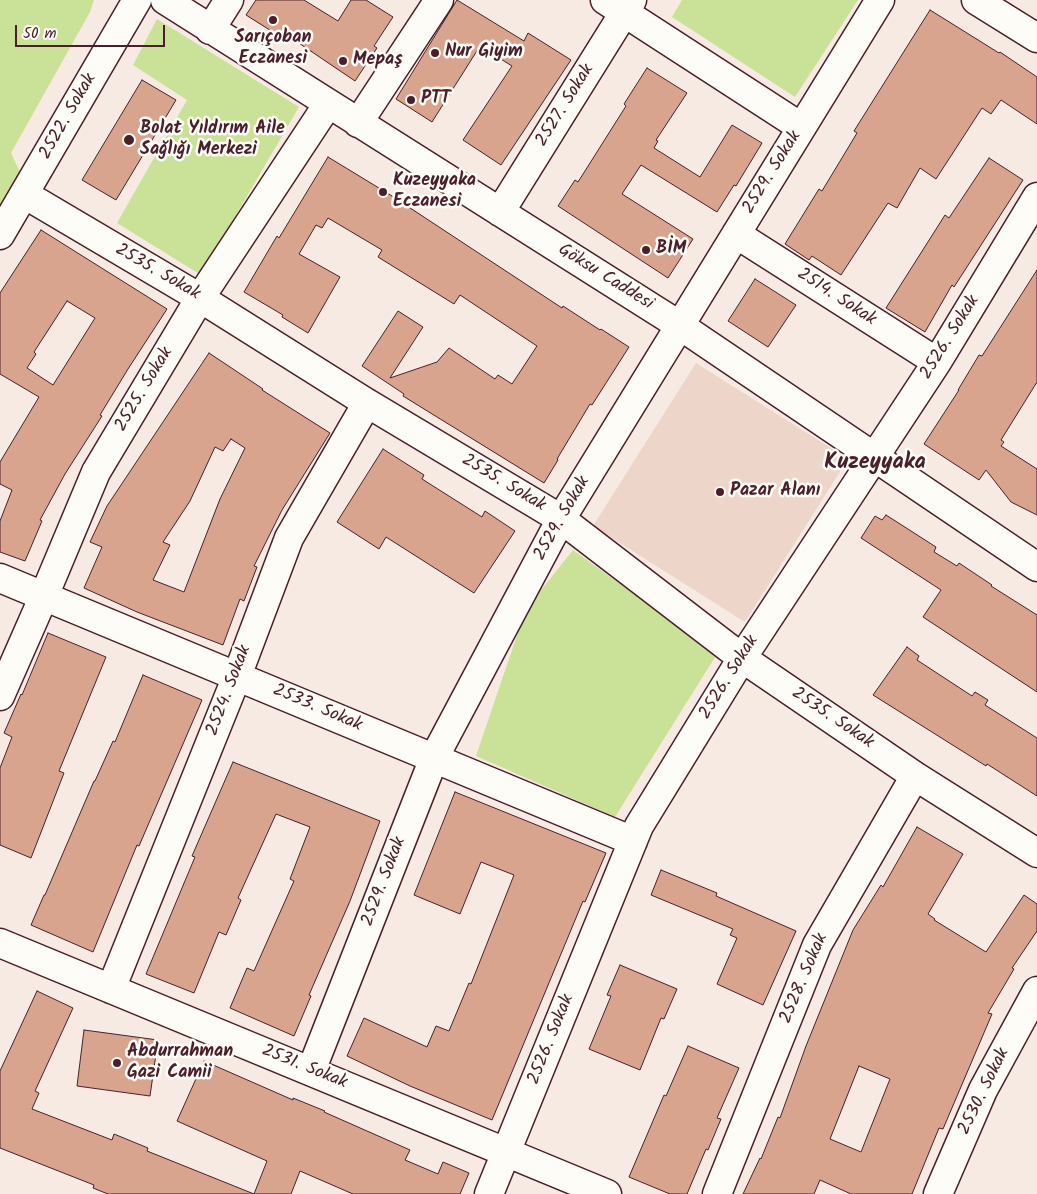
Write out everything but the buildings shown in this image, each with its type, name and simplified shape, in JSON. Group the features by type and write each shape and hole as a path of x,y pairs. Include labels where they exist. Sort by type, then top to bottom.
{"street":[{"name":"2522. Sokak","path":"0,235 137,0"},
{"name":"Göksu Caddesi","path":"165,0 679,325 1036,565"},
{"path":"210,30 229,0"},
{"path":"358,123 439,0"},
{"name":"2529. Sokak","path":"311,1071 434,758 561,519 880,0"},
{"path":"976,0 1037,38"},
{"path":"620,4 801,127"},
{"name":"2527. Sokak","path":"500,212 620,4"},
{"name":"2525. Sokak","path":"0,696 96,472 200,298 328,104"},
{"name":"2535. Sokak","path":"24,194 200,298 368,403 561,519 742,658 915,776 1037,853"},
{"name":"2526. Sokak","path":"489,1194 639,826 742,658 937,362 1037,196"},
{"name":"2514. Sokak","path":"736,234 937,362"},
{"name":"2524. Sokak","path":"111,989 237,676 289,538 368,403"},
{"name":"2533. Sokak","path":"0,578 633,841"},
{"name":"2528. Sokak","path":"717,1194 817,946 915,776"},
{"name":"2531. Sokak","path":"0,943 607,1194"},
{"name":"2530. Sokak","path":"938,1194 983,1090 1037,992"}],"shaded area":[{"name":"Pazar Alanı","path":"696,363 848,459 745,622 593,526"}],"green space":[{"path":"0,0 94,0 90,12 11,153 22,176 0,211"},
{"path":"682,0 858,0 795,97 672,17"},
{"path":"157,19 299,107 201,275 117,223 187,100 133,65"},
{"path":"573,550 717,654 615,817 476,756 526,609"}],"place":[{"name":"Sarıçoban Eczanesi","path":"273,20"},
{"name":"Nur Giyim","path":"435,53"},
{"name":"Mepaş","path":"343,61"},
{"name":"PTT","path":"411,100"},
{"name":"Bolat Yıldırım Aile Sağlığı Merkezi","path":"129,140"},
{"name":"Kuzeyyaka Eczanesi","path":"383,192"},
{"name":"BİM","path":"646,250"},
{"name":"Pazar Alanı","path":"720,492"},
{"name":"Abdurrahman Gazi Camii","path":"117,1063"}],"district":[{"name":"Kuzeyyaka","path":"875,464"}]}
